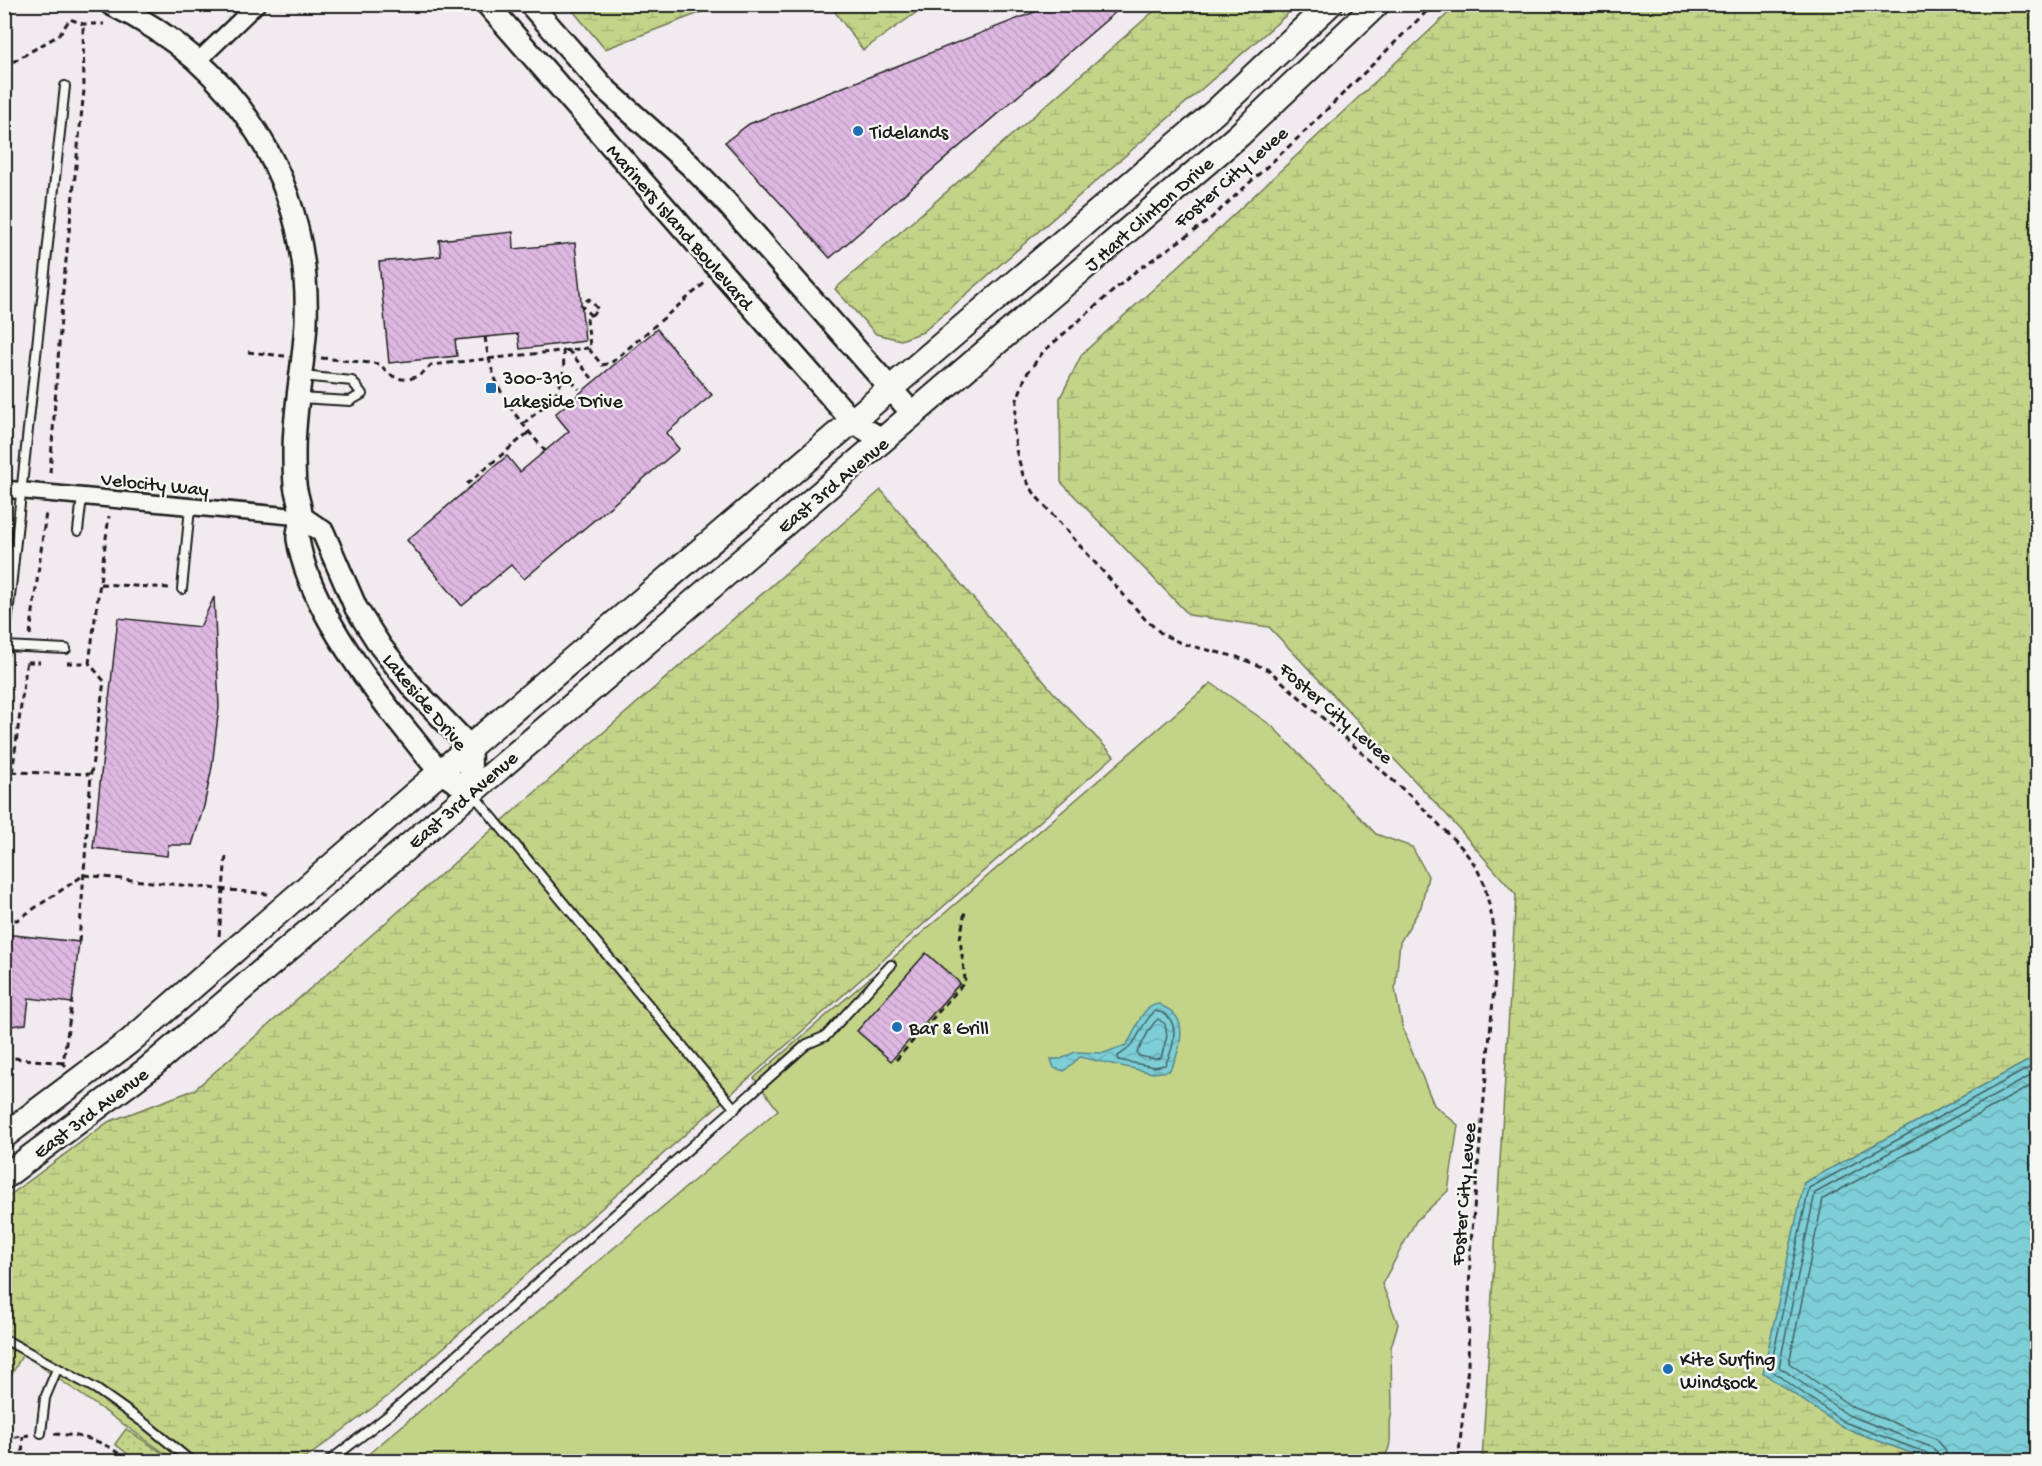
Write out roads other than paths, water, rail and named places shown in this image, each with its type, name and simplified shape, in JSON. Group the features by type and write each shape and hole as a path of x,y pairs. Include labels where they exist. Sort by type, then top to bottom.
{"main road":[{"name":"J Hart Clinton Drive","path":"891,389 1215,112 1330,4"},
{"name":"J Hart Clinton Drive","path":"913,414 1239,135 1377,4"},
{"name":"East 3rd Avenue","path":"4,1136 129,1042 470,747 891,389"},
{"name":"East 3rd Avenue","path":"4,1177 148,1069 913,414"}],"street":[{"path":"198,61 257,4"},
{"name":"Mariners Island Boulevard","path":"487,4 853,422 883,440"},
{"name":"Mariners Island Boulevard","path":"530,4 605,89 690,165 725,201 913,414"},
{"name":"Lakeside Drive","path":"109,14 163,33 198,61 229,92 254,126 274,161 288,197 298,235 305,279 306,322 294,450 295,485 301,517 298,535 302,560 326,613 381,700 441,772 471,791"},
{"name":"Velocity Way","path":"4,489 301,517"},
{"name":"Lakeside Drive","path":"301,517 323,532 356,608 381,647 414,689 470,747 471,791"}],"lane":[{"path":"4,652 21,491 26,468 65,86"},
{"path":"299,398 350,401 362,394 352,381 301,375"},
{"path":"78,531 82,497"},
{"path":"182,589 190,508"},
{"path":"5,646 66,649"},
{"path":"471,791 735,1109"},
{"path":"328,1461 390,1414 807,1044 826,1036 891,965"},
{"path":"4,1339 121,1407 192,1461"},
{"path":"41,1433 45,1398 57,1369"}],"water":[{"path":"1159,1004 1173,1013 1180,1027 1178,1051 1169,1071 1153,1073 1080,1057 1064,1071 1054,1068 1051,1059 1061,1059 1075,1052 1104,1053 1126,1045 1147,1009"},
{"path":"2037,1056 2037,1461 1932,1461 1842,1427 1763,1373 1804,1183"}],"place":[{"name":"Tidelands","path":"858,131"},
{"name":"300-310 Lakeside Drive","path":"491,388"},
{"name":"Bar & Grill","path":"897,1027"},
{"name":"Kite Surfing Windsock","path":"1668,1369"}]}
